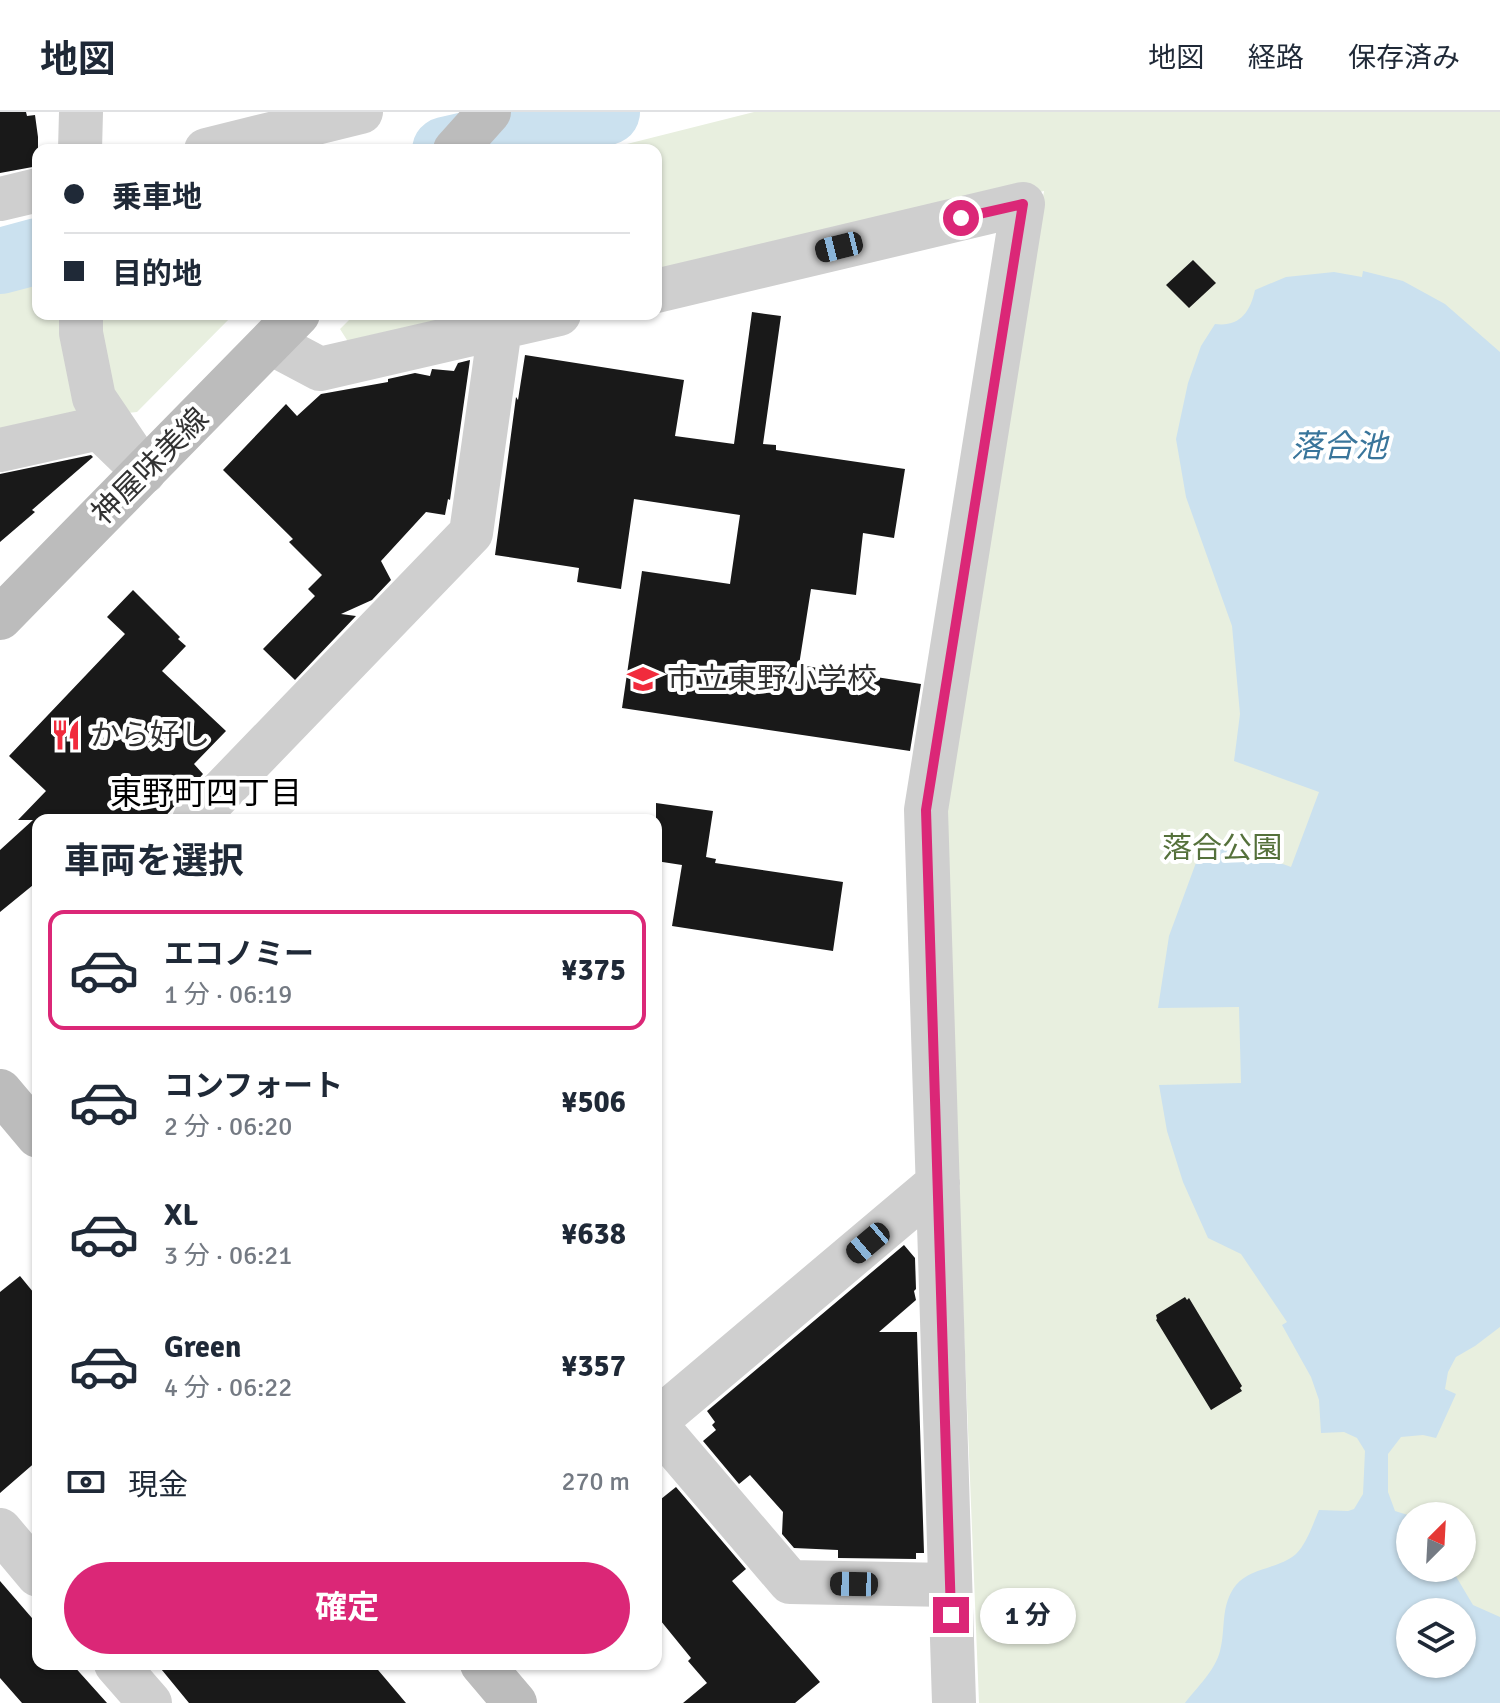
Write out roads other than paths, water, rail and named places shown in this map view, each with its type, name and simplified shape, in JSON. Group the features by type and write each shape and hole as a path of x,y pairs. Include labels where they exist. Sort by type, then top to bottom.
{"main road":[{"name":"神屋味美線","path":"0,618 285,329"},
{"path":"0,1091 32,1129"},
{"path":"487,1670 515,1703"}],"street":[{"path":"80,144 81,112"},
{"path":"230,144 361,112"},
{"path":"0,199 32,191"},
{"path":"662,290 1023,204 926,810 954,1703"},
{"path":"81,320 94,398 144,472"},
{"path":"285,329 320,369 534,320"},
{"path":"200,814 471,533 500,328"},
{"path":"0,450 99,428 144,472"},
{"path":"662,1418 938,1183"},
{"path":"662,1430 790,1582 949,1585"},
{"path":"0,1530 32,1568"},
{"path":"121,1670 150,1703"}],"water":[{"name":"落合池","path":"1363,271 1403,281 1445,304 1500,352 1500,1327 1456,1357 1448,1372 1445,1389 1456,1394 1436,1438 1423,1435 1401,1437 1388,1454 1388,1492 1396,1511 1396,1582 1459,1582 1469,1598 1396,1598 1396,1678 1476,1678 1476,1606 1500,1617 1500,1703 1185,1703 1218,1658 1225,1609 1236,1585 1249,1575 1282,1563 1296,1554 1307,1539 1319,1510 1354,1509 1363,1494 1365,1451 1357,1438 1344,1432 1321,1433 1319,1400 1311,1377 1282,1325 1287,1322 1241,1254 1208,1238 1183,1182 1167,1131 1159,1085 1241,1083 1239,1007 1158,1008 1169,936 1197,860 1210,837 1291,867 1319,792 1234,761 1240,714 1232,626 1186,497 1176,439 1188,383 1201,346 1215,324 1231,323 1242,317 1255,290 1286,277 1334,272 1362,277"}],"waterway":[{"path":"471,144 607,112"},
{"path":"0,261 32,253"}],"place":[{"name":"市立東野小学校","path":"643,679"},
{"name":"から好し","path":"66,735"}],"district":[{"name":"東野町四丁目","path":"206,793"}],"park label":[{"name":"落合公園","path":"1222,848"}]}
